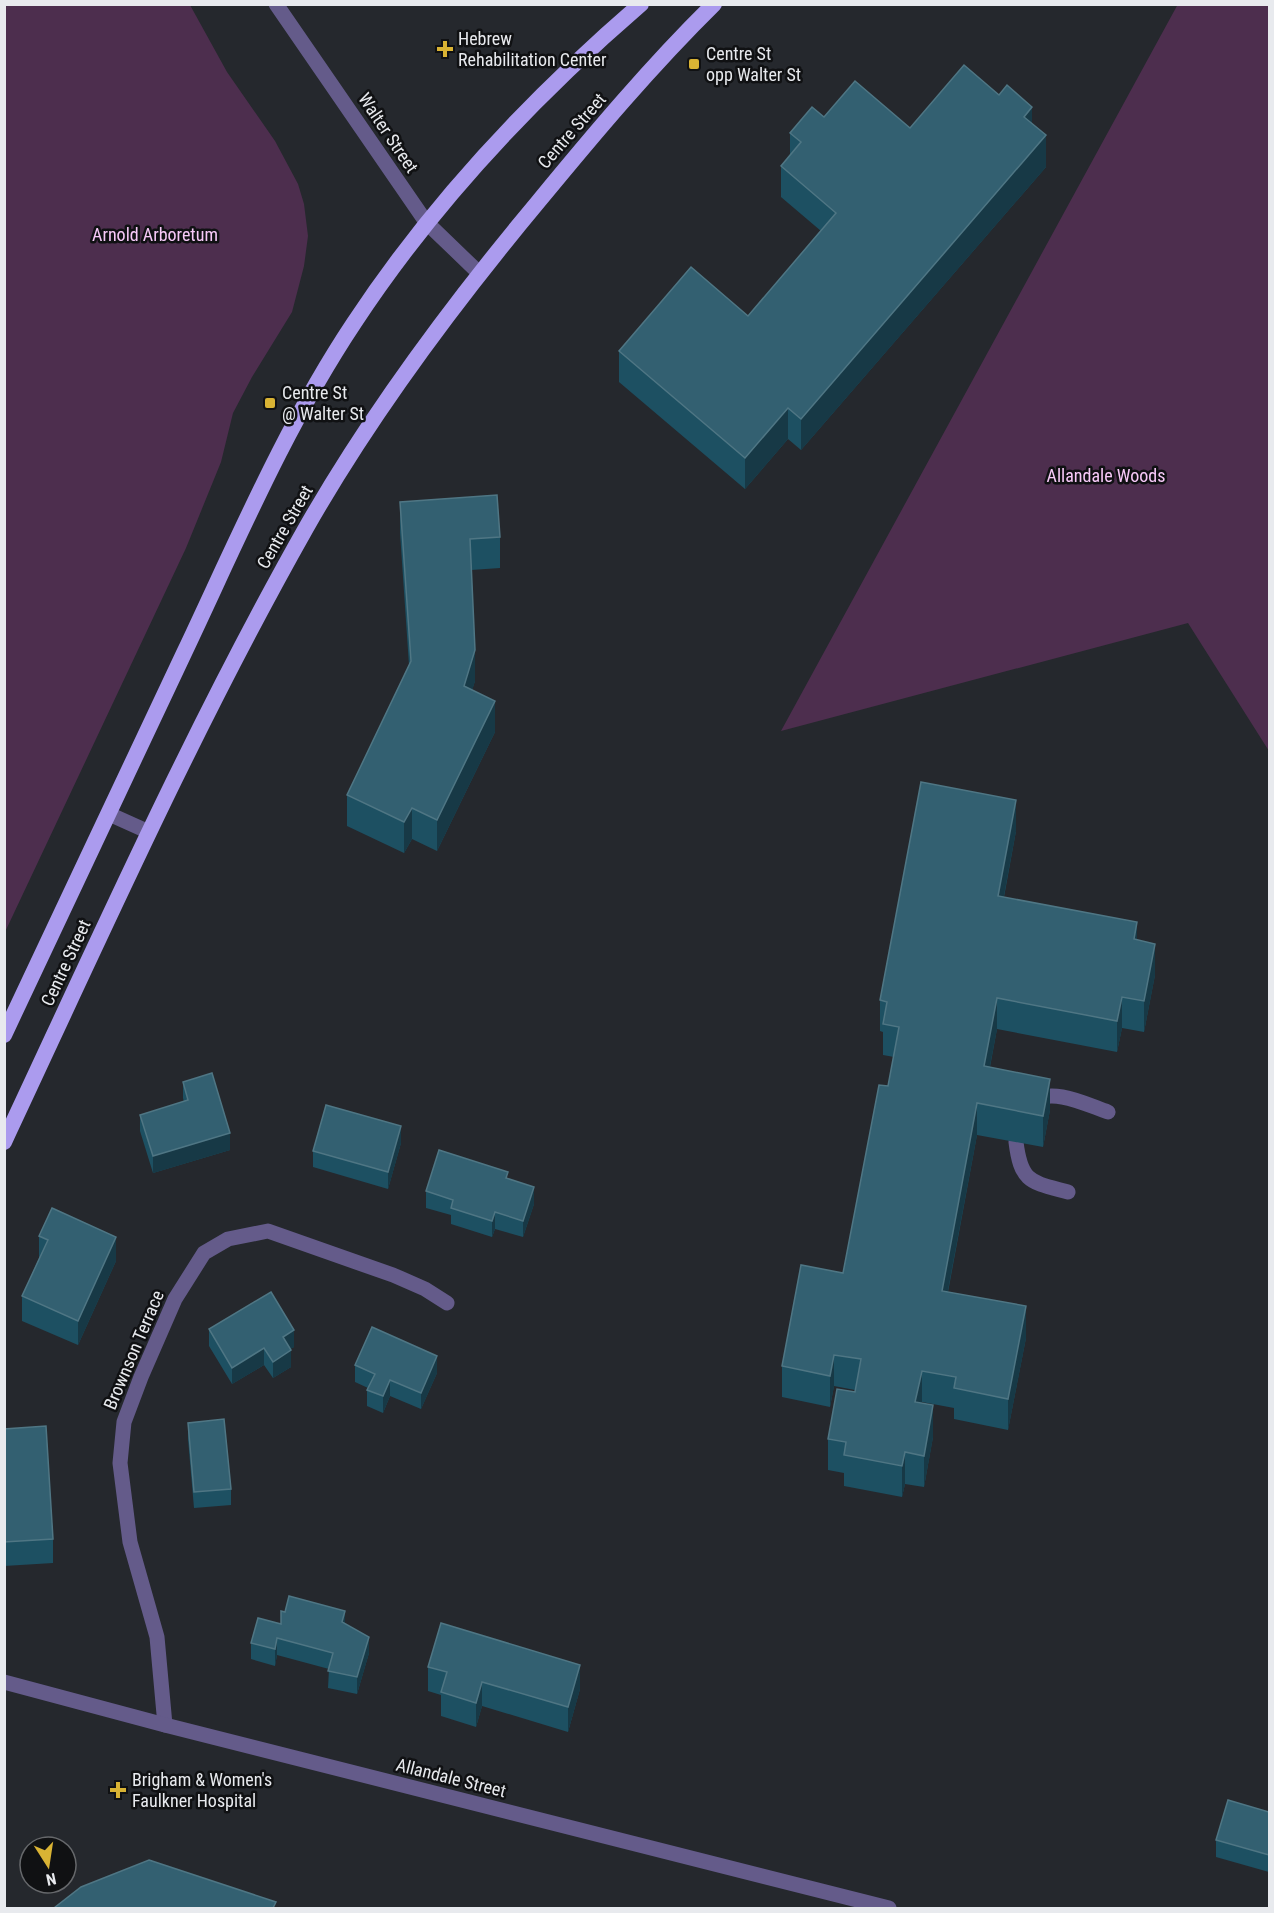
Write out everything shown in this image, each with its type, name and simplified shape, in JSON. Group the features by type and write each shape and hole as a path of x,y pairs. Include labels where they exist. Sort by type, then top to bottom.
{"highway":[{"name":"Centre Street","path":"4,1035 231,552 312,393 352,326 426,222 519,119 641,4"},
{"name":"Centre Street","path":"4,1142 215,694 308,525 394,391 479,273 583,147 714,4"}],"street":[{"name":"Walter Street","path":"276,4 426,222 479,273"},
{"path":"109,814 149,831"},
{"path":"1024,1105 1037,1097 1063,1096 1108,1112"},
{"path":"1016,1142 1019,1167 1035,1183 1068,1192"},
{"name":"Brownson Terrace","path":"165,1725 157,1637 130,1542 120,1463 124,1422 141,1377 175,1299 204,1253 228,1239 268,1232 393,1275 426,1289 447,1303"},
{"name":"Allandale Street","path":"4,1682 165,1725 889,1908"}],"green space":[{"name":"Arnold Arboretum","path":"5,4 190,5 227,72 275,141 298,184 304,204 308,236 304,266 292,312 233,413 221,462 186,548 5,932"},
{"name":"Allandale Woods","path":"1178,4 1269,5 1269,751 1188,623 781,731"}],"building":[{"path":"964,65 999,95 1007,85 1032,107 1024,117 1046,135 801,419 788,408 745,458 619,351 691,267 748,316 836,213 781,166 801,142 790,133 812,107 824,117 855,81 910,128"},
{"path":"497,495 500,537 470,539 475,650 464,686 495,701 437,820 412,808 404,822 347,795 411,661 400,502"},
{"path":"921,782 1016,800 998,896 1137,922 1134,939 1155,944 1144,1001 1122,997 1117,1021 997,998 984,1066 1050,1079 1043,1116 977,1103 942,1291 1026,1306 1008,1399 954,1388 956,1377 922,1371 915,1402 933,1405 924,1456 905,1452 902,1466 844,1455 846,1442 828,1439 837,1389 855,1392 861,1359 834,1355 830,1376 782,1366 801,1265 843,1273 879,1085 888,1086 899,1027 883,1024 887,1002 880,1000"},
{"path":"212,1073 230,1133 153,1156 140,1115 188,1100 183,1082"},
{"path":"326,1105 401,1126 388,1172 313,1151"},
{"path":"439,1150 508,1172 506,1178 534,1187 523,1221 495,1212 492,1221 451,1208 453,1200 426,1191"},
{"path":"52,1208 116,1237 78,1321 22,1296 48,1240 39,1236"},
{"path":"271,1292 294,1330 283,1337 291,1350 273,1362 264,1348 232,1368 209,1329"},
{"path":"372,1327 437,1356 421,1393 390,1380 383,1396 367,1390 375,1374 355,1365"},
{"path":"224,1419 231,1489 194,1492 188,1423"},
{"path":"46,1426 53,1539 4,1542 4,1429"},
{"path":"289,1596 345,1611 342,1622 369,1637 357,1677 328,1671 333,1653 277,1638 275,1649 251,1643 258,1618 281,1624 281,1611 285,1612"},
{"path":"441,1623 580,1665 568,1707 482,1682 476,1703 441,1692 447,1672 428,1667"},
{"path":"1228,1800 1269,1812 1269,1855 1216,1840"},
{"path":"149,1860 276,1902 273,1908 54,1908 71,1895 78,1895 78,1889"}],"place":[{"name":"Hebrew Rehabilitation Center","path":"445,49"},
{"name":"Centre St opp Walter St","path":"694,64"},
{"name":"Centre St @ Walter St","path":"270,403"},
{"name":"Brigham & Women's Faulkner Hospital","path":"118,1790"}]}
